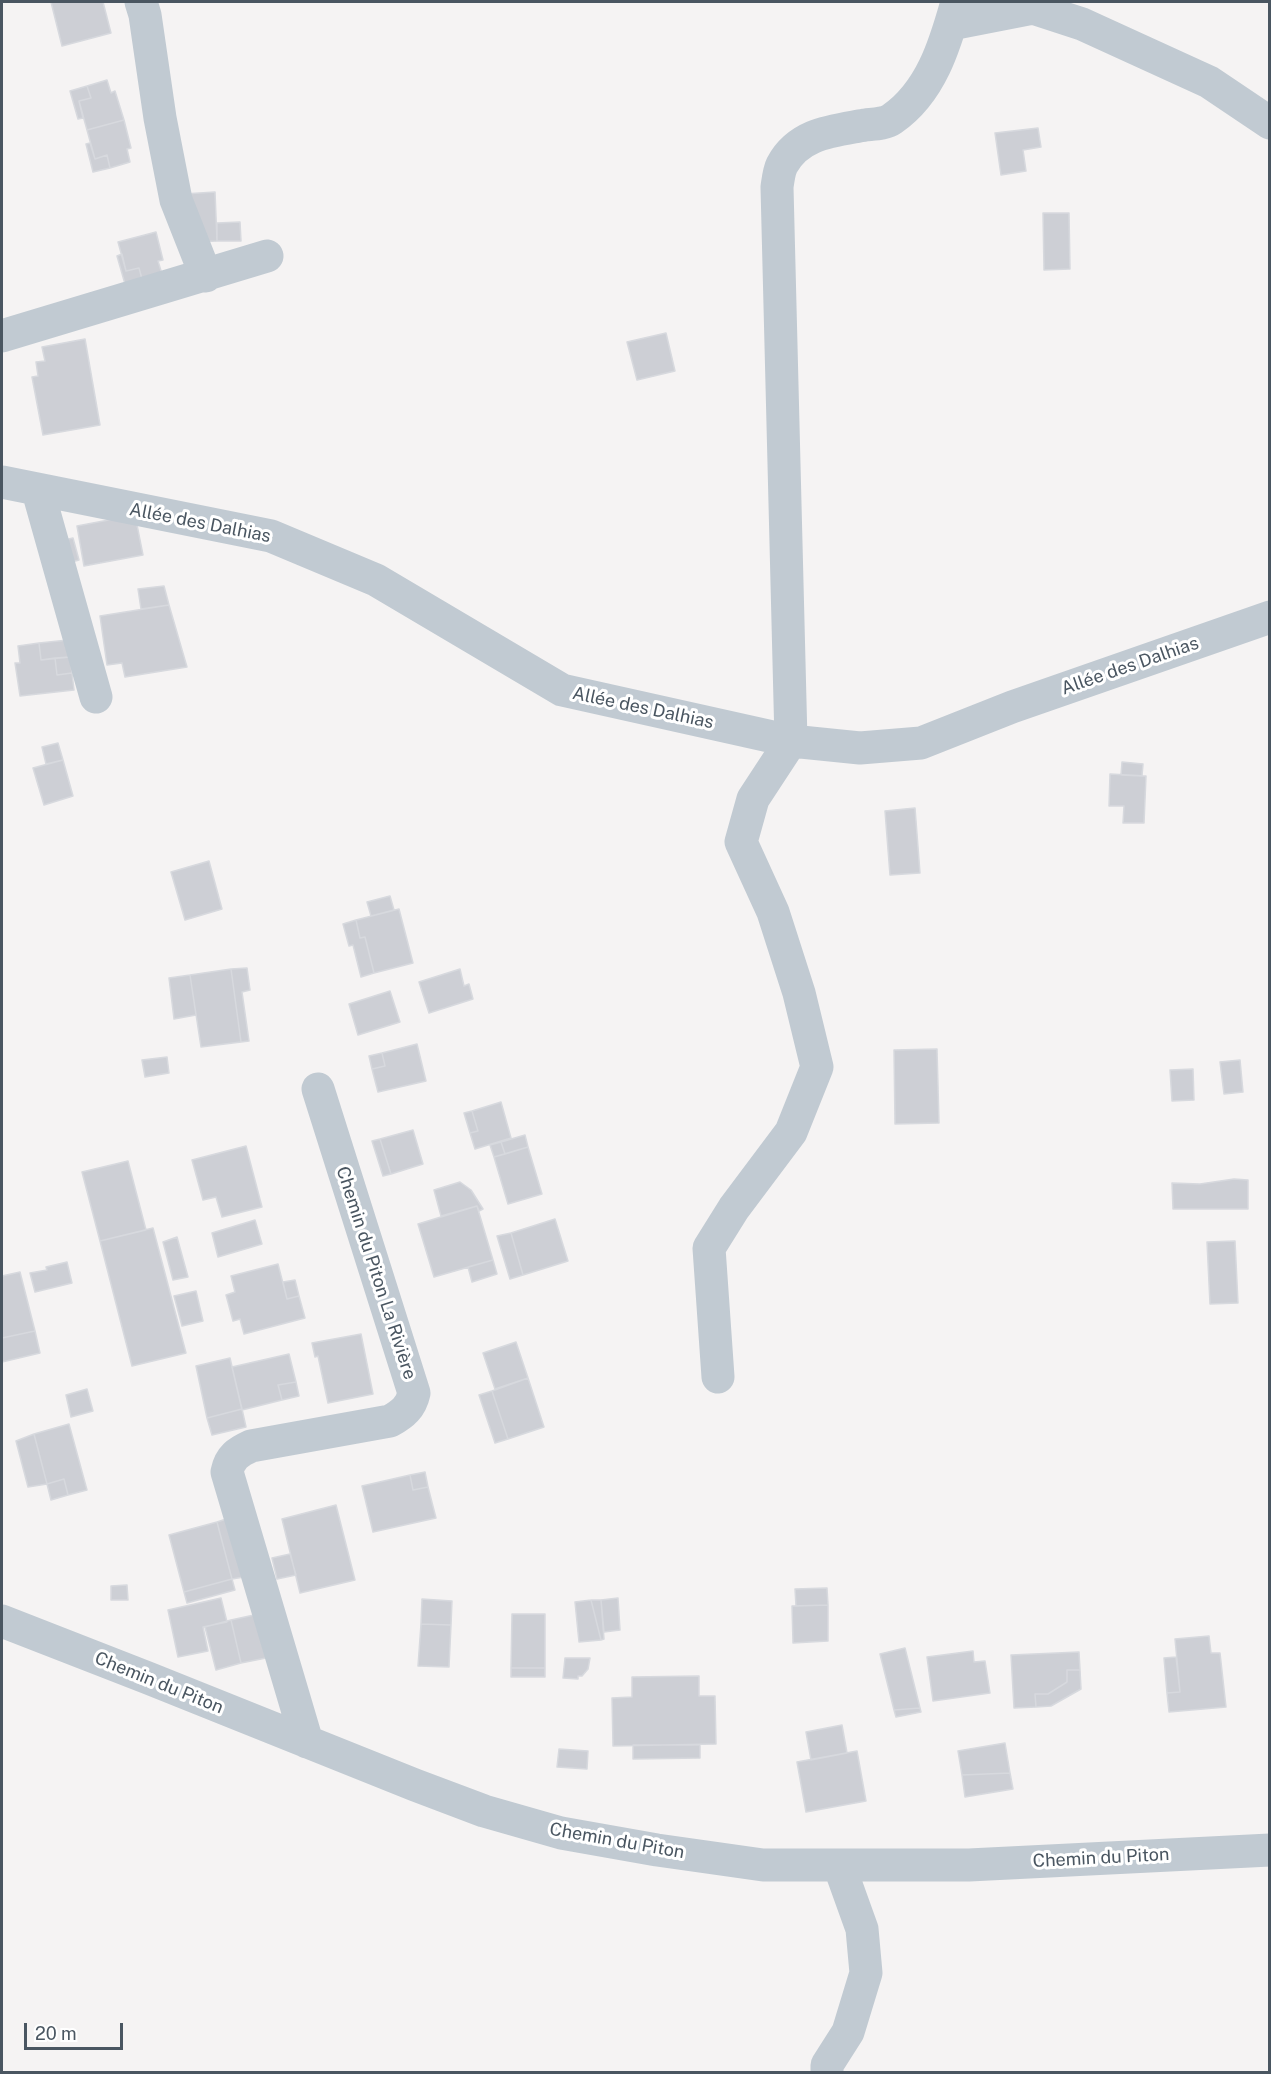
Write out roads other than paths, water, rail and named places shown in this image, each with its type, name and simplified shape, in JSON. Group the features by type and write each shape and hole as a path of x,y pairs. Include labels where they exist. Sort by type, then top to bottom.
{"street":[{"path":"141,2 176,200 206,276"},
{"path":"718,1377 709,1248 734,1208 791,1132 817,1068 799,993 773,912 741,842 753,799 791,741 777,187 781,166 790,153 807,138 832,131 890,121 919,95 938,60 954,13 1033,8 1082,24 1209,82 1269,123"},
{"path":"2,336 267,256"},
{"name":"Allée des Dalhias","path":"2,482 271,536 376,580 562,690 791,741 860,748 921,742 1023,703 1269,617"},
{"path":"38,491 96,696"},
{"name":"Chemin du Piton La Rivière","path":"307,1742 227,1472 228,1464 234,1455 251,1446 390,1421 398,1417 412,1403 414,1393 318,1089"},
{"name":"Chemin du Piton","path":"2,1621 484,1811 561,1833 763,1865 969,1865 1269,1850"},
{"path":"827,2073 827,2065 848,2031 867,1973 861,1929 839,1865"}]}
